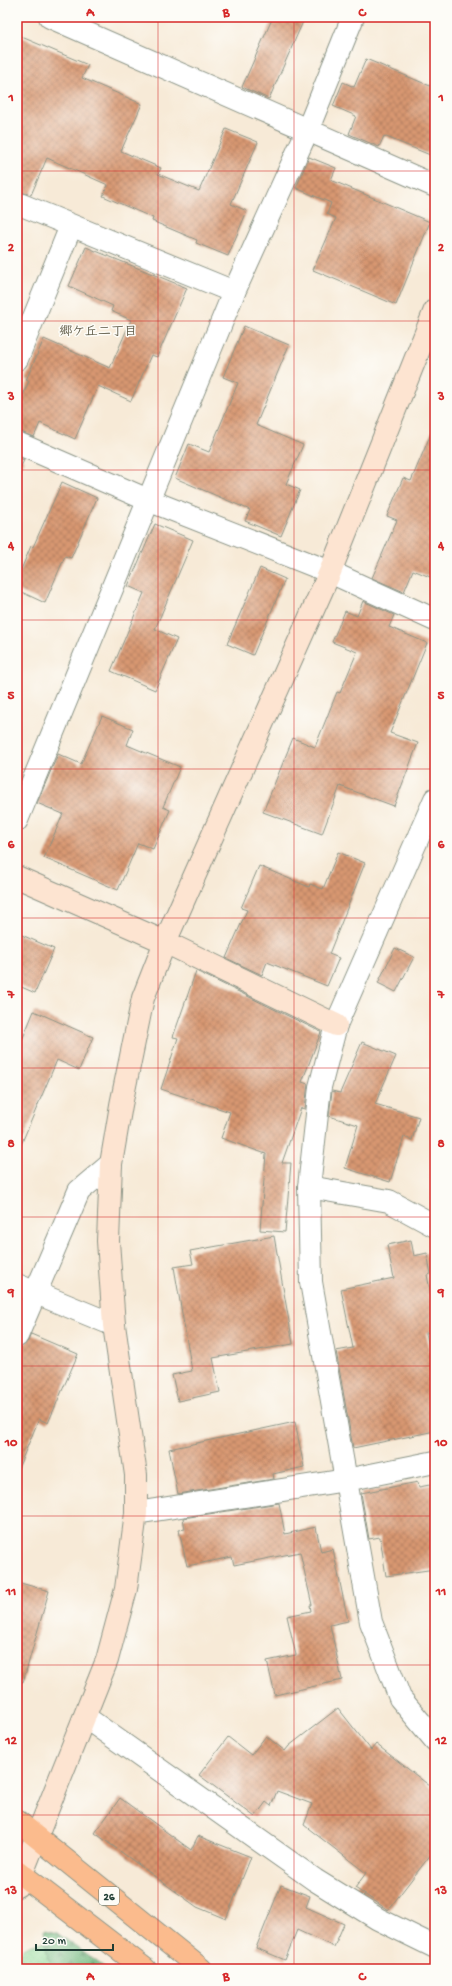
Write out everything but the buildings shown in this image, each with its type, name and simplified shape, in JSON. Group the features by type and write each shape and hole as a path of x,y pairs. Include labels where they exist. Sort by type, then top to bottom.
{"main road":[{"name":"26","path":"17,1821 36,1835 123,1908 201,1969"},
{"path":"19,1877 145,1969"}],"street":[{"path":"50,17 435,186"},
{"path":"17,820 234,292 308,129 353,17"},
{"path":"17,203 234,292"},
{"path":"17,359 71,226"},
{"path":"19,1877 107,1660 126,1589 136,1513 136,1476 114,1325 108,1241 111,1164 121,1105 143,998 165,942 330,572 435,310"},
{"path":"17,443 148,500 330,572 435,620"},
{"path":"435,799 336,1025 320,1087 309,1187 311,1282 372,1622 400,1698 435,1740"},
{"path":"17,877 165,942 336,1025"},
{"path":"17,1336 26,1289 79,1191 111,1164"},
{"path":"309,1187 389,1201 435,1226"},
{"path":"26,1289 114,1325"},
{"path":"136,1513 346,1480 435,1462"},
{"path":"85,1716 315,1880 378,1919 435,1947"}],"green space":[{"path":"44,1930 57,1933 107,1969 60,1969 48,1959"},
{"path":"44,1942 79,1969 17,1969 17,1962 23,1950 32,1945"}],"district":[{"name":"郷ケ丘二丁目","path":"98,330"}]}
